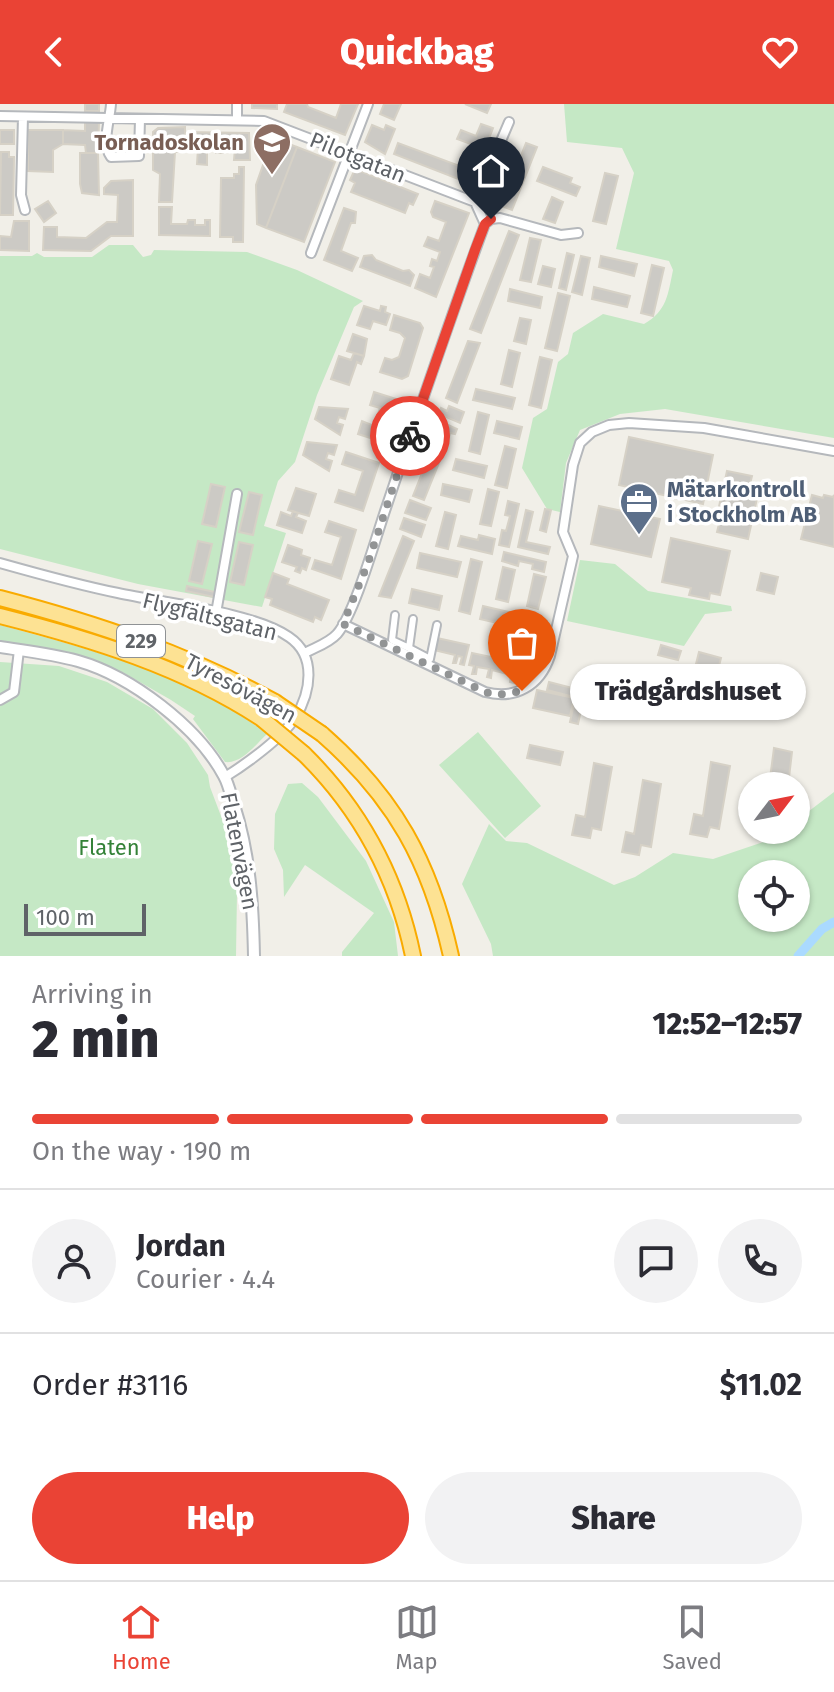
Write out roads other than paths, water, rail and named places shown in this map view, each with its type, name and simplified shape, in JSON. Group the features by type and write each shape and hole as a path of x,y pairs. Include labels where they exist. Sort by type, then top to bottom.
{"highway":[{"name":"Tyresövägen","path":"0,598 100,626 173,653 241,683 322,734 378,791 410,840 431,883 451,956"},
{"name":"Tyresövägen","path":"0,616 95,643 162,667 218,692 262,719 304,754 348,804 378,852 396,893 413,956"}],"street":[{"path":"111,104 107,124 108,155 139,156 140,119"},
{"path":"237,104 237,120"},
{"path":"311,253 368,104"},
{"name":"Pilotgatan","path":"0,116 264,121 475,202"},
{"path":"23,117 21,195 25,210"},
{"path":"485,224 475,202 509,122"},
{"path":"305,653 328,641 343,624 368,563 485,224 491,219 500,218 561,235 578,233"},
{"path":"343,624 485,692 497,695 522,691 536,681 550,656 573,556 563,532 573,465 580,443 592,432 609,425 629,423 704,428 834,451"},
{"path":"216,613 237,494"},
{"name":"Flygfältsgatan","path":"0,563 117,593 264,625 287,635 308,657 308,684 294,719 249,762 225,777"},
{"path":"395,615 392,640 430,659 437,625"},
{"path":"409,648 413,619"},
{"name":"Flatenvägen","path":"0,647 79,661 125,682 178,720 207,752 225,777 238,818 253,896 254,956"},
{"path":"0,700 14,692 19,650"}],"waterway":[{"path":"798,956 822,929 834,922"}],"place":[{"name":"Tornadoskolan","path":"272,176"},
{"name":"Mätarkontroll i Stockholm AB","path":"639,536"},
{"name":"Trädgårdshuset","path":"522,691"}],"park label":[{"name":"Flaten","path":"109,847"}]}
